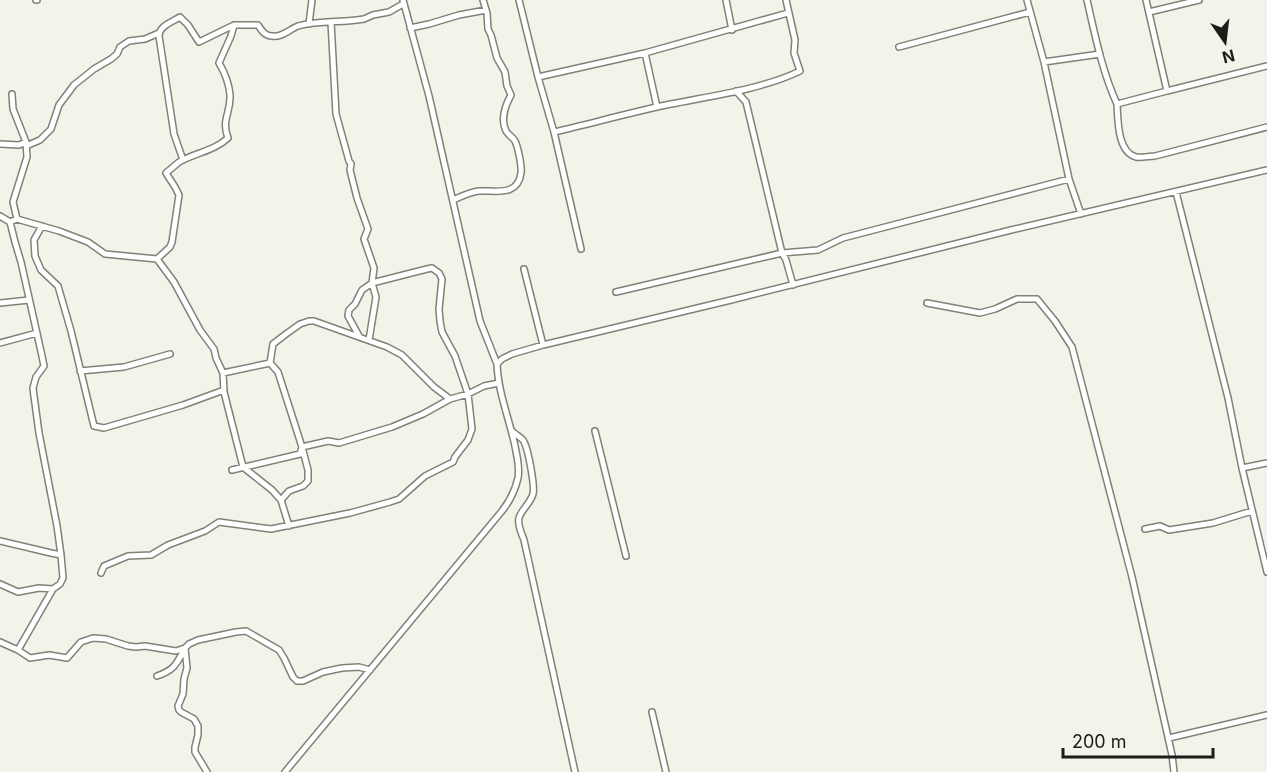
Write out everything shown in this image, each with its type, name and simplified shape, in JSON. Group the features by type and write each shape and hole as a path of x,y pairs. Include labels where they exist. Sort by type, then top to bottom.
{"street":[{"path":"309,24 312,0"},
{"path":"453,200 480,191 499,192 511,189 517,184 521,175 515,141 505,130 503,115 510,95 506,72 496,58 483,0"},
{"path":"519,0 554,132 581,249"},
{"path":"726,0 732,30"},
{"path":"554,132 736,91 788,77 800,71 794,53 795,40 786,0"},
{"path":"1027,0 1044,62 1070,179 1081,214"},
{"path":"1087,0 1100,54 1117,104 1123,146 1128,154 1138,158 1155,156 1198,143 1267,127"},
{"path":"1146,0 1167,91"},
{"path":"1149,12 1199,0"},
{"path":"183,160 174,134 159,33 161,28 180,18 199,42 234,25 258,25 266,35 274,37 309,24 364,19 389,12 403,2 429,96 480,321 497,364 499,383 519,466 512,497 502,511 285,772"},
{"path":"410,28 486,10"},
{"path":"899,47 1030,12"},
{"path":"538,77 645,53 788,13"},
{"path":"331,22 336,114 351,164 350,170 357,198 368,229 364,239 374,268 372,284 376,297 369,340"},
{"path":"157,260 172,242 179,195 166,173 179,162 198,152 218,147 228,138 224,127 230,97 226,76 219,63 234,25"},
{"path":"0,144 19,145 40,140 51,129 59,105 74,85 111,59 120,47 129,41 145,39 159,33"},
{"path":"645,53 657,107"},
{"path":"1044,62 1100,54"},
{"path":"1117,104 1267,66"},
{"path":"736,91 746,102 782,253 793,285"},
{"path":"12,94 13,109 26,144 27,157 13,202 13,220 44,366 36,377 33,388 57,526 63,578 60,584 53,589 18,650"},
{"path":"497,364 512,354 543,345 1267,170"},
{"path":"616,292 782,253 818,249 843,238 1070,179"},
{"path":"1176,192 1267,572"},
{"path":"0,216 59,231 87,242 105,254 157,260 174,282 200,330 210,342 223,373 224,390 243,467 281,500 290,526"},
{"path":"42,226 34,240 35,256 41,270 58,286 94,426 104,428 183,405 224,390"},
{"path":"368,229 375,229"},
{"path":"101,573 104,566 128,556 151,555 168,545 205,531 219,522 271,529 350,513 390,502 399,499 417,481 453,462 468,440 472,429 468,394 455,356 442,332 439,309 442,279 439,273 432,268 372,284 362,290 349,310 348,316 359,336"},
{"path":"524,269 543,345"},
{"path":"927,303 980,313 1017,299 1037,299 1072,347 1132,577 1173,755 1174,772"},
{"path":"0,303 29,300"},
{"path":"270,363 273,344 305,322 314,321 359,336 402,355 434,387 450,399"},
{"path":"0,343 37,333"},
{"path":"80,371 124,367 170,354"},
{"path":"223,373 270,363"},
{"path":"270,363 278,372 308,470 308,481 303,486 289,491 281,500"},
{"path":"302,447 328,441 339,443 392,427 450,399 484,386 499,383"},
{"path":"512,431 523,440 534,486 529,504 518,519 518,523 524,540 575,772"},
{"path":"595,431 626,556"},
{"path":"232,470 300,454 302,447"},
{"path":"1242,468 1267,462"},
{"path":"1145,529 1160,526 1169,530 1213,523 1252,511"},
{"path":"0,541 61,555"},
{"path":"0,584 18,592 39,588 53,589"},
{"path":"157,676 172,669 189,644 198,640 246,631 279,650 297,681 303,681 335,669 358,667 370,670"},
{"path":"0,642 30,658 49,655 67,658 81,642 97,638 128,646 176,651 185,648"},
{"path":"185,648 187,668 183,694 178,706 179,710 194,719 198,726 195,752 207,772"},
{"path":"652,712 666,772"},
{"path":"1169,738 1267,715"}]}
